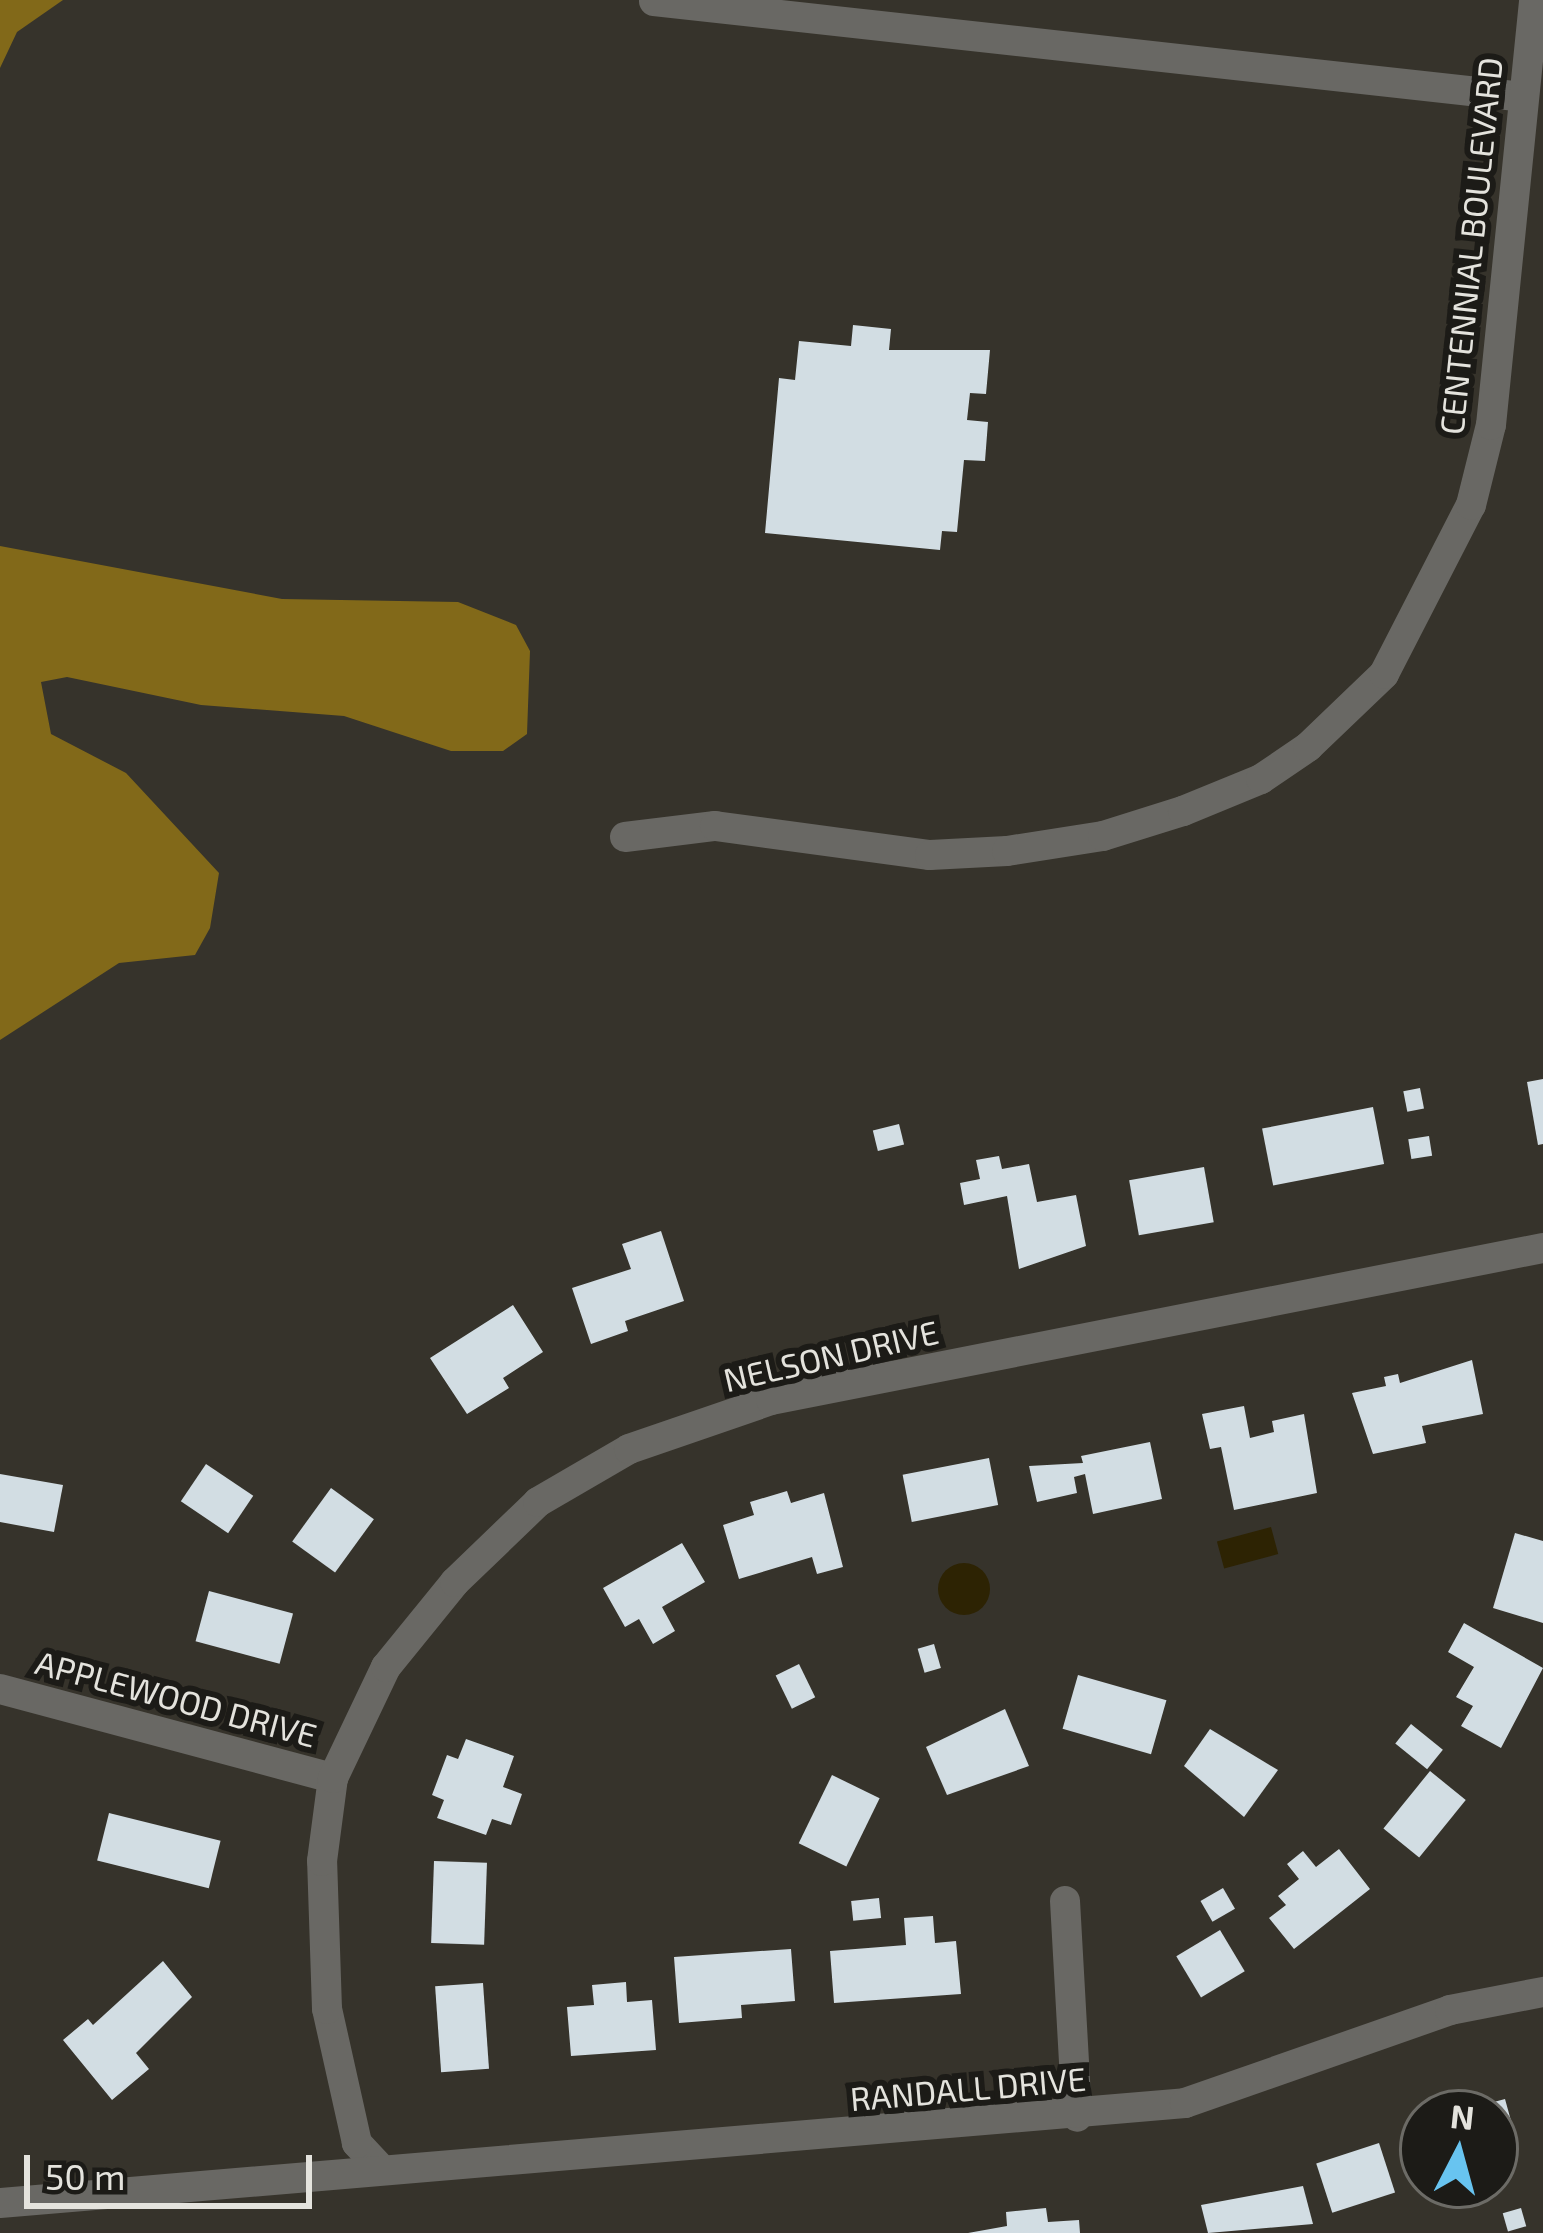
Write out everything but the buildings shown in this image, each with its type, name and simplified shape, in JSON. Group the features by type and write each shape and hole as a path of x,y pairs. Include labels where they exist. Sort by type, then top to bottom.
{"street":[{"name":"CENTENNIAL BOULEVARD","path":"626,837 715,826 930,855 1007,850 1103,836 1183,811 1261,779 1308,747 1384,674 1471,505 1491,425 1534,0"},
{"path":"654,1 1523,98"},
{"name":"NELSON DRIVE","path":"382,2170 357,2143 327,2009 322,1862 333,1778 386,1667 454,1582 538,1502 628,1450 771,1400 1543,1248"},
{"name":"APPLEWOOD DRIVE","path":"0,1689 333,1778"},
{"path":"1065,1901 1077,2117"},
{"path":"1542,1992 1543,1976"},
{"name":"RANDALL DRIVE","path":"0,2204 1077,2117 1185,2103 1450,2010 1542,1992"}],"shaded area":[{"path":"0,0 63,0 17,32 0,68"},
{"path":"0,546 282,599 458,602 516,625 530,651 527,734 503,751 451,751 344,716 201,705 67,677 41,682 51,734 126,773 219,873 210,928 195,955 119,963 0,1040"},
{"path":"1271,1527 1278,1554 1224,1569 1217,1541"},
{"path":"964,1563 982,1571 990,1589 982,1607 964,1615 946,1607 938,1589 946,1571"}]}
